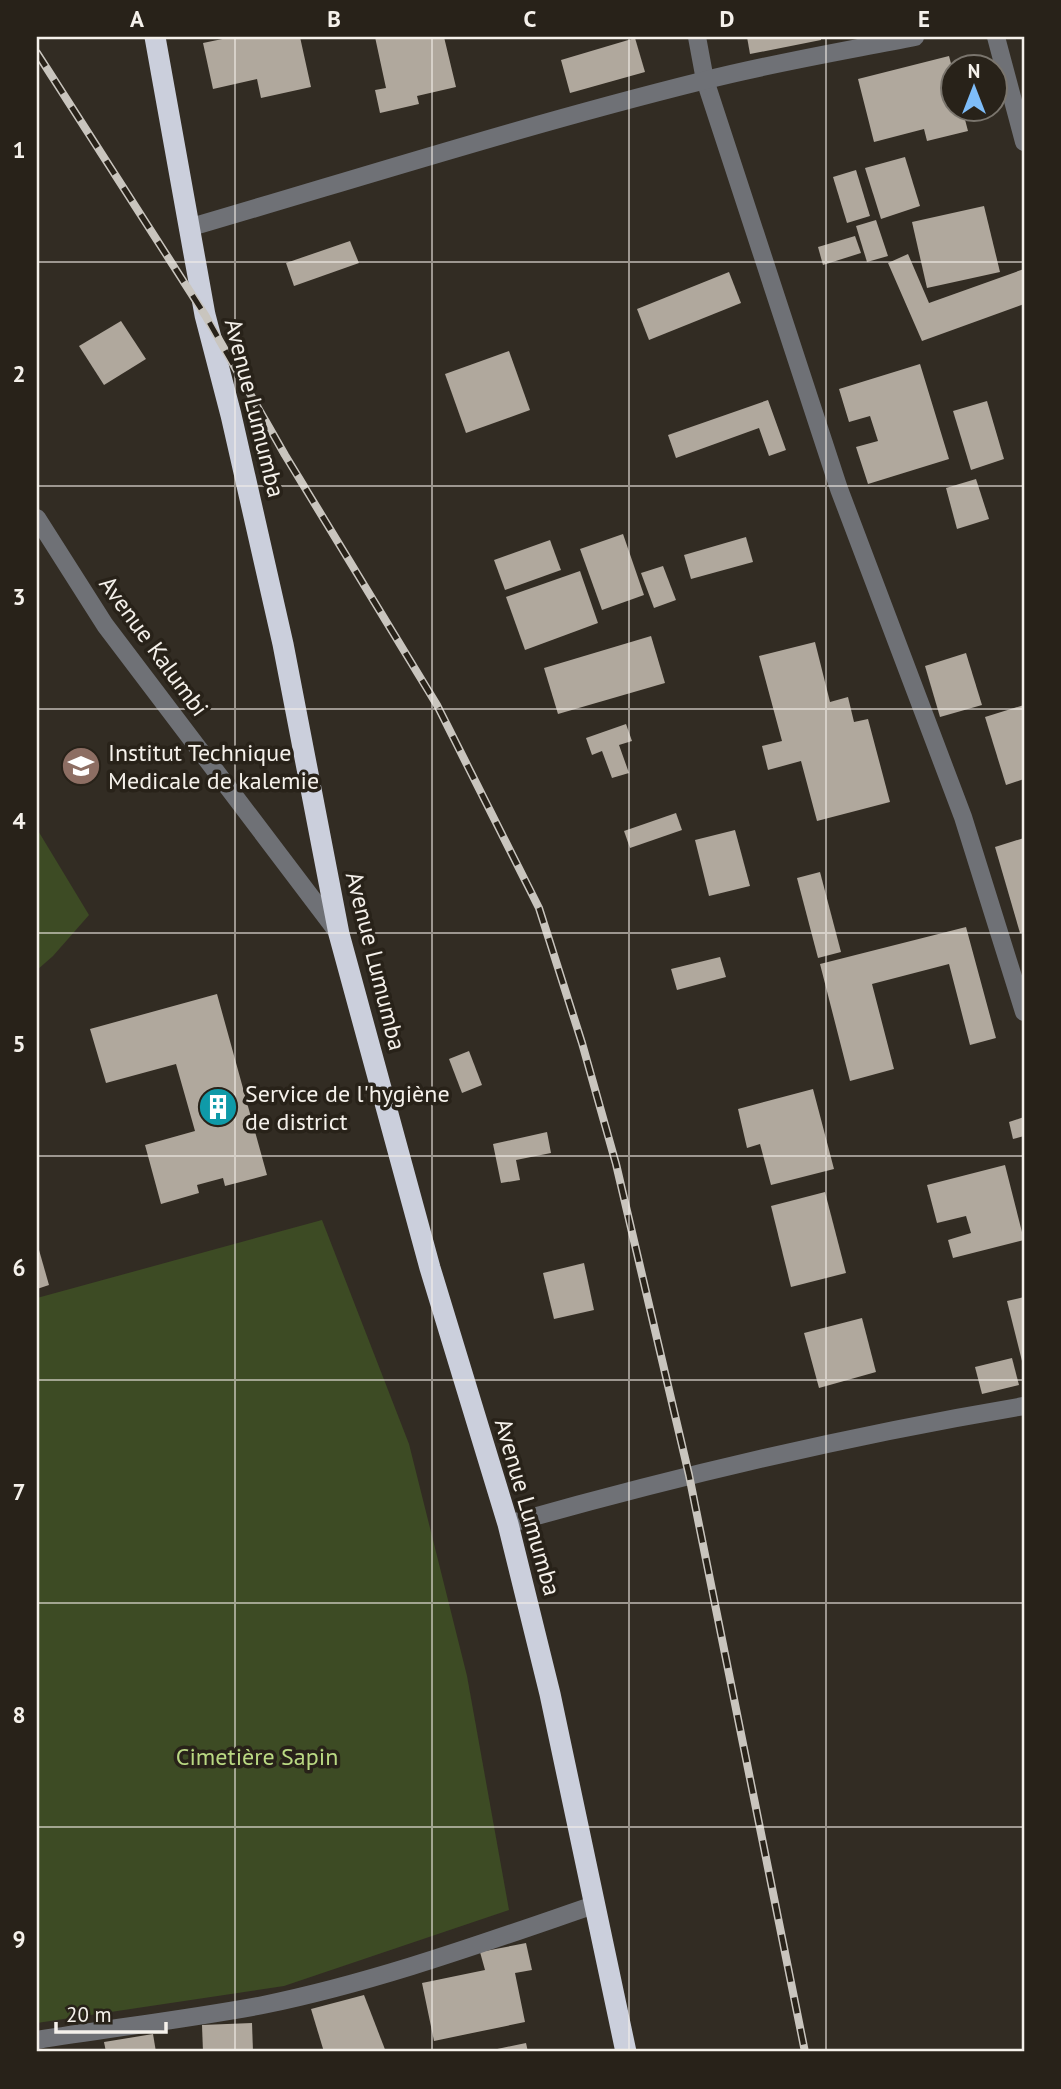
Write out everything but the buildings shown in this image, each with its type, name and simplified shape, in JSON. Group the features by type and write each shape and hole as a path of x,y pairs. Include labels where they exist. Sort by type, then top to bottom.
{"highway":[{"name":"Avenue Lumumba","path":"155,37 205,315 231,415 283,644 339,934 430,1268 508,1524 550,1694 625,2052"}],"street":[{"path":"696,37 705,80 839,489 963,817 1024,1012"},
{"path":"188,228 406,165 524,127 705,80 915,37"},
{"path":"996,37 1024,142"},
{"name":"Avenue Kalumbi","path":"37,518 105,625 339,934"},
{"path":"508,1524 703,1472 919,1424 1024,1406"},
{"path":"37,2040 264,2004 464,1950 594,1905"}],"green space":[{"path":"37,829 89,915 37,970"},
{"name":"Cimetière Sapin","path":"322,1220 409,1444 467,1676 509,1910 284,1986 37,2023 37,1298"}],"railway":[{"path":"37,53 205,315 285,455 437,705 539,908 582,1043 616,1164 689,1475 805,2052"}],"place":[{"name":"Institut Technique Medicale de kalemie","path":"81,766"},
{"name":"Service de l'hygiène de district","path":"218,1107"}]}
